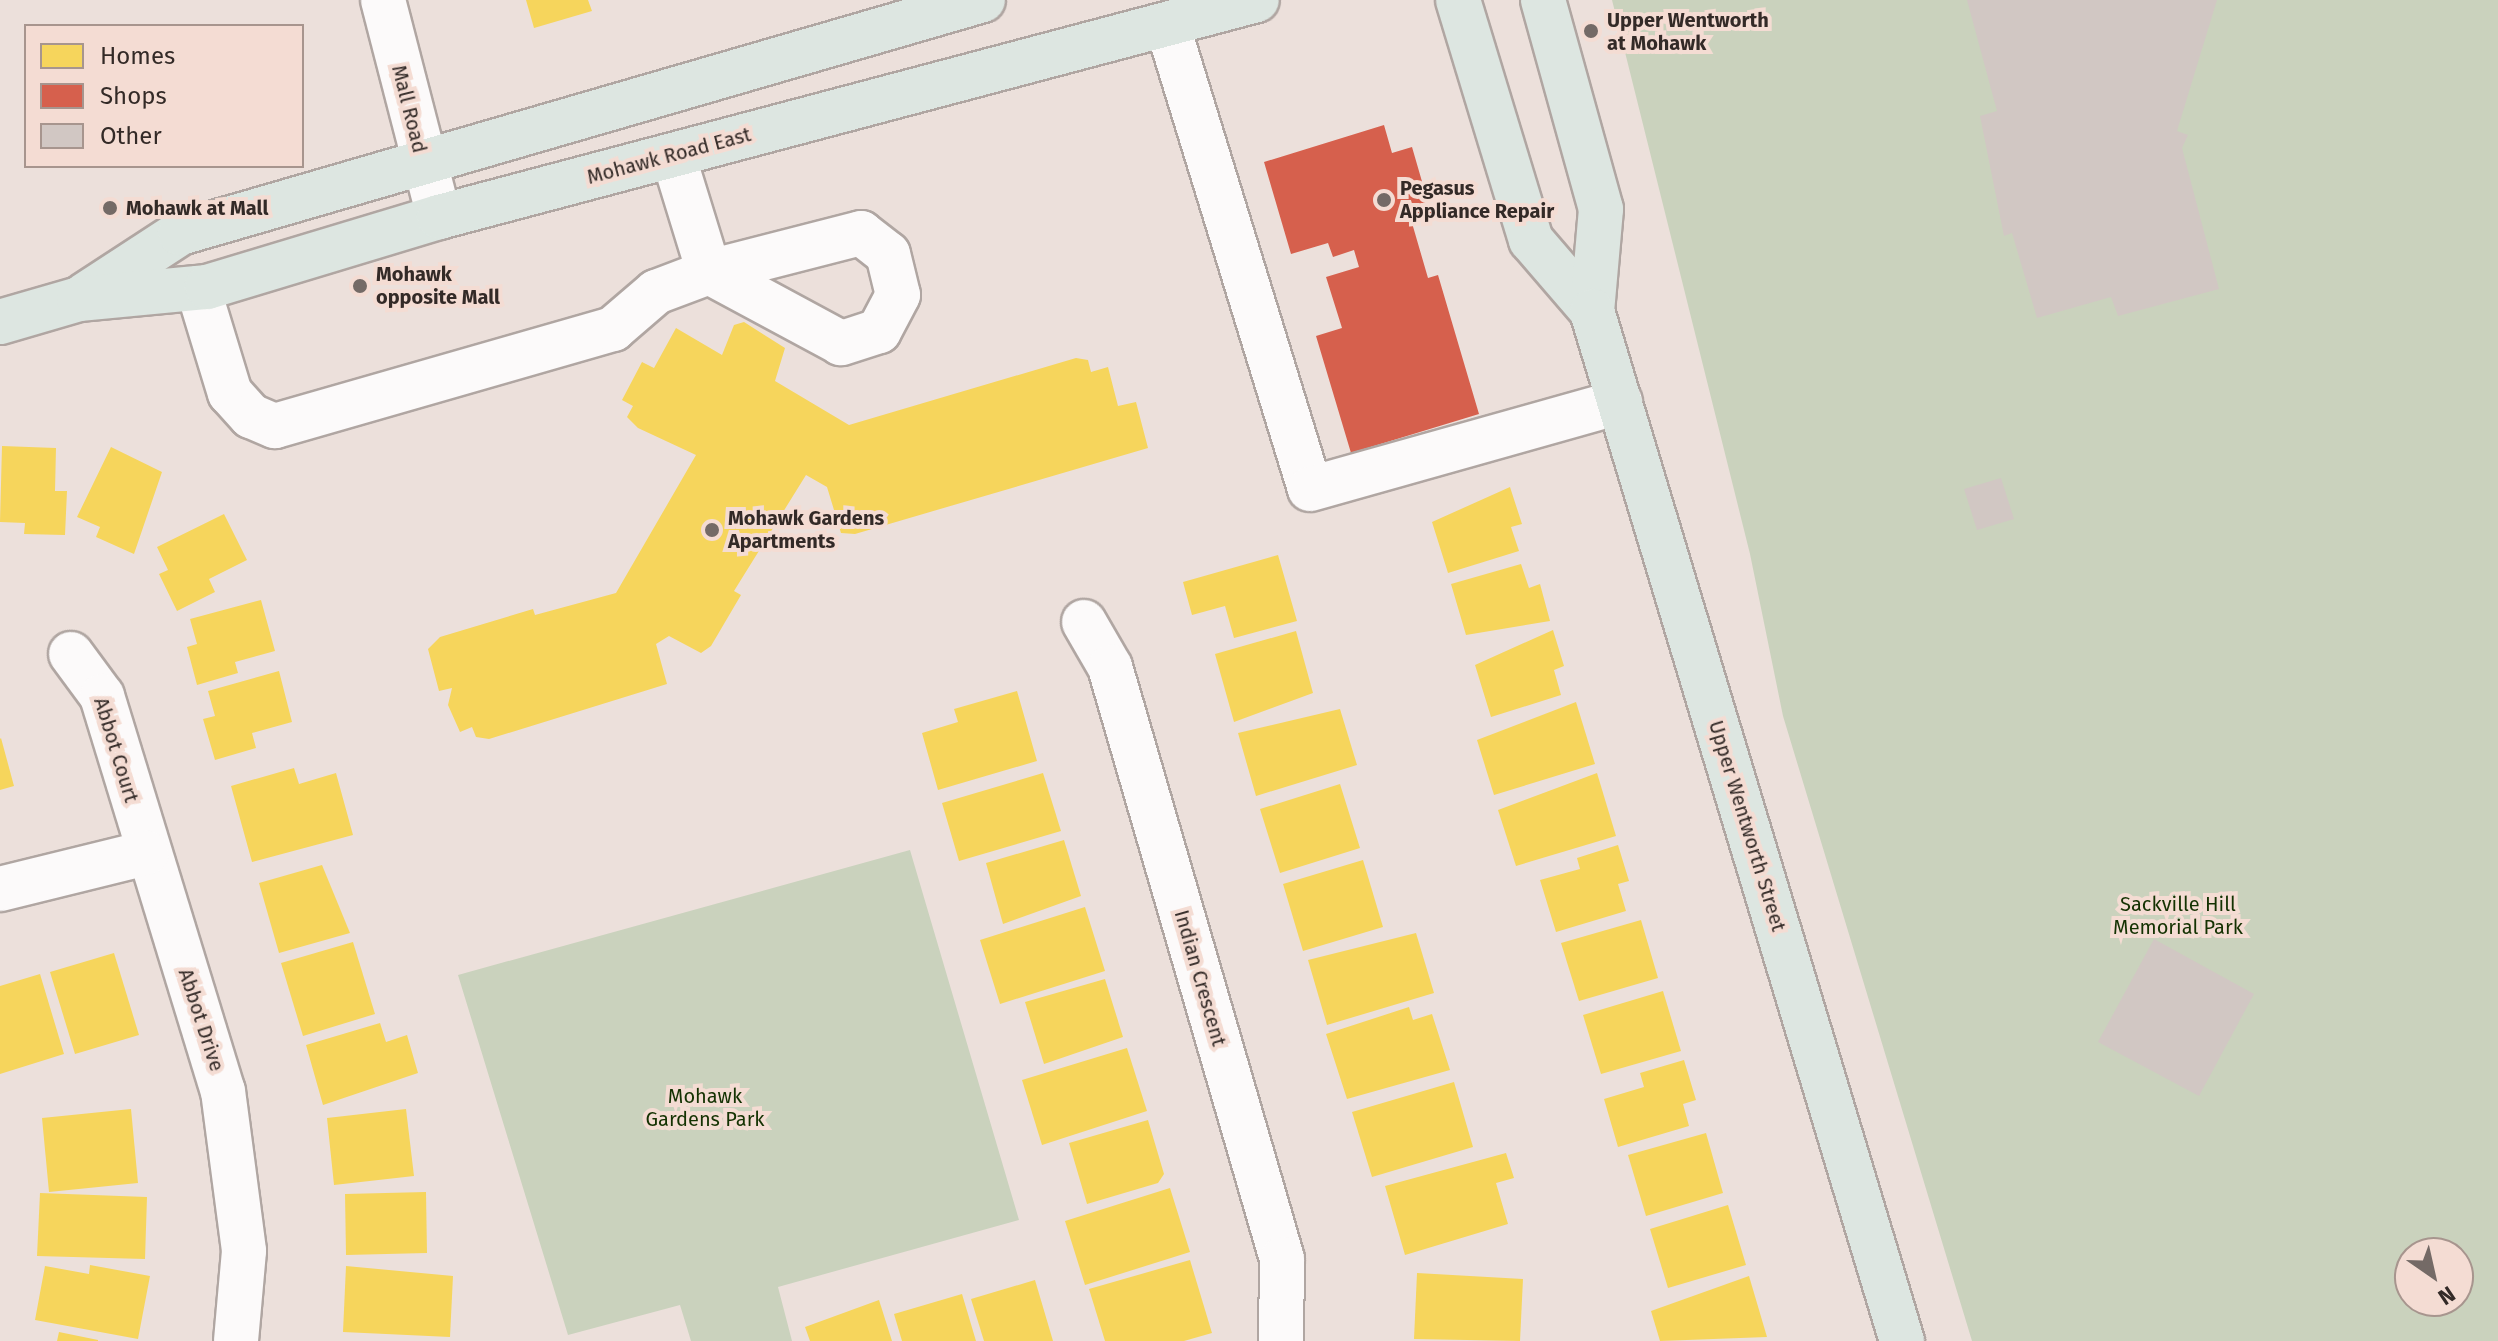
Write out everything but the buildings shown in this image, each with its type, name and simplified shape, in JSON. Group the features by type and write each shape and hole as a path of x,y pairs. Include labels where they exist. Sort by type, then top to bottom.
{"main road":[{"name":"Mohawk Road East","path":"79,299 180,233 422,160 983,0"},
{"name":"Mohawk Road East","path":"0,322 79,299 198,288 439,217 1257,0"},
{"name":"Upper Wentworth Street","path":"1458,0 1531,240 1592,311"},
{"name":"Upper Wentworth Street","path":"1543,0 1601,209 1592,311 1902,1341"}],"street":[{"name":"Mall Road","path":"383,0 439,217"},
{"path":"1167,24 1310,489 1620,402"},
{"path":"198,288 230,393 251,416 275,426 613,329 656,292 709,272 673,155"},
{"name":"Indian Crescent","path":"1084,622 1110,667 1282,1259 1281,1341"},
{"name":"Abbot Court","path":"71,654 102,696 147,853"},
{"path":"0,889 147,853"},
{"name":"Abbot Drive","path":"147,853 237,1157 244,1251 236,1341"}],"green space":[{"name":"Sackville Hill Memorial Park","path":"1612,0 2498,0 2498,1341 1972,1341 1783,716 1750,554"},
{"name":"Mohawk Gardens Park","path":"910,850 1019,1220 778,1287 792,1341 691,1341 680,1305 568,1335 458,975"}],"place":[{"name":"Upper Wentworth at Mohawk","path":"1591,31"},
{"name":"Pegasus Appliance Repair","path":"1384,200"},
{"name":"Mohawk at Mall","path":"110,208"},
{"name":"Mohawk opposite Mall","path":"360,286"},
{"name":"Mohawk Gardens Apartments","path":"712,530"}]}
